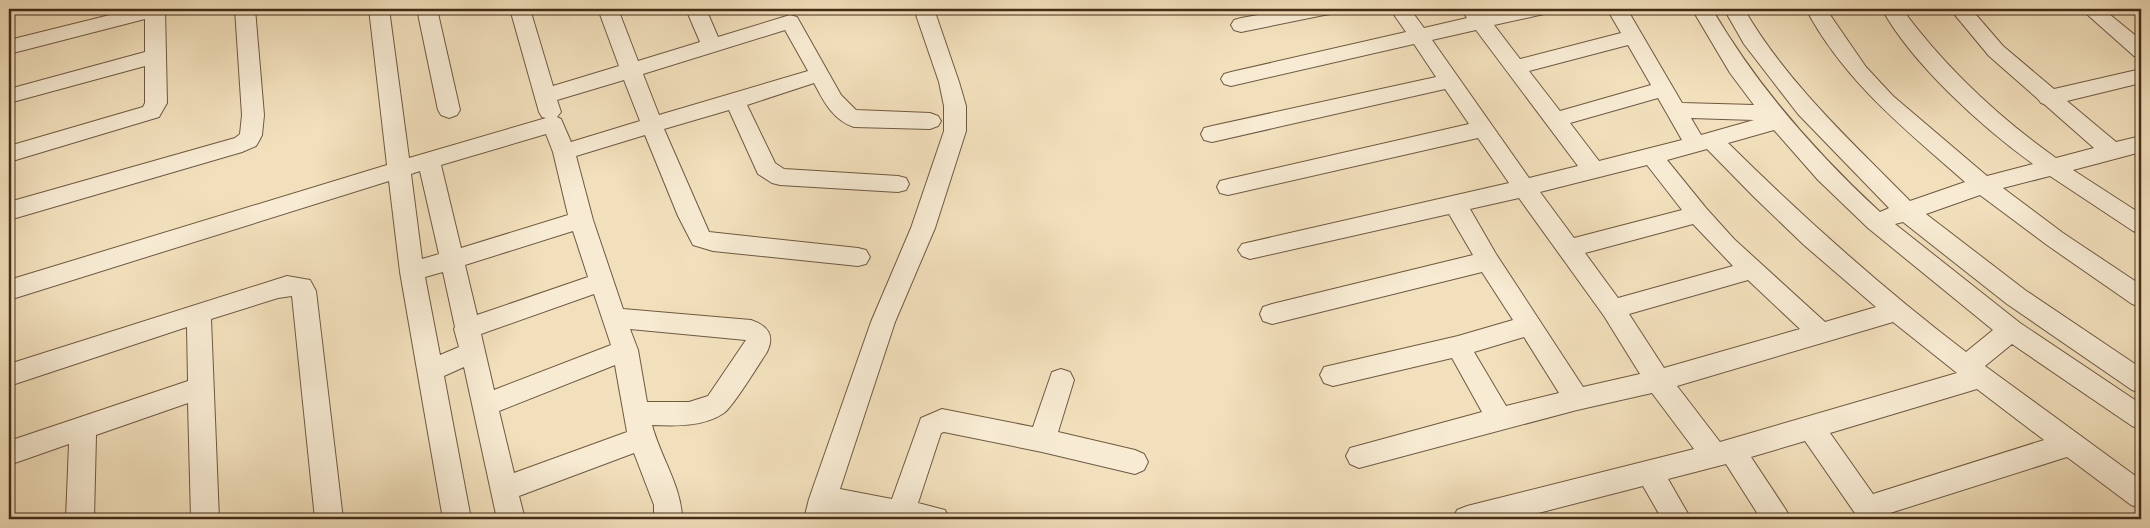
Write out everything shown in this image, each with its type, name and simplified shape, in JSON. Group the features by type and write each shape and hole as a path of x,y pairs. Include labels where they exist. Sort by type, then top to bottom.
{"street":[{"path":"9,48 155,9 156,103 150,112 139,117 9,154"},
{"path":"9,211 242,144 248,140 251,134 253,115 246,9"},
{"path":"379,9 412,272 457,519"},
{"path":"427,9 449,110"},
{"path":"520,9 564,152 581,220 624,350 639,425 668,505 668,519"},
{"path":"608,9 652,125 689,216 701,238 712,242 858,257"},
{"path":"696,9 712,46"},
{"path":"924,9 949,82 955,106 955,131 923,228 883,322 820,509 901,513 935,519"},
{"path":"1242,25 1324,9"},
{"path":"1400,9 1524,188 1613,309 1658,381 1723,453 1776,519"},
{"path":"1231,79 1420,36 1475,16 1537,9"},
{"path":"1617,9 1676,110 1703,141 1898,311 1973,372 2141,496"},
{"path":"1702,9 1726,52 1795,142 1816,164 2141,382"},
{"path":"1734,9 1751,39 1891,216 2011,330 2141,418"},
{"path":"1816,9 1836,41 1886,101 1982,184 2055,239 2141,297"},
{"path":"1892,9 1914,41 1937,69 1970,100 2051,166 2140,223"},
{"path":"1960,9 1996,51 2048,98 2112,151"},
{"path":"2091,9 2141,51"},
{"path":"546,96 712,46 787,15 841,111 850,118 930,121"},
{"path":"1475,16 1594,171"},
{"path":"1516,67 1634,38"},
{"path":"9,96 156,56"},
{"path":"564,152 820,74"},
{"path":"2048,98 2141,76"},
{"path":"1212,134 1450,81"},
{"path":"1555,120 1663,89"},
{"path":"735,101 766,168 780,177 898,184"},
{"path":"1676,110 1776,117"},
{"path":"1250,250 1594,171 1703,141 1776,117"},
{"path":"9,290 429,160 554,124"},
{"path":"1228,187 1483,129"},
{"path":"1891,216 1982,184 2141,144"},
{"path":"1652,156 1698,214 1752,270 1821,334"},
{"path":"429,160 511,519"},
{"path":"1454,203 1488,261 1578,399"},
{"path":"1569,248 1698,214"},
{"path":"412,272 581,220"},
{"path":"1272,314 1488,261"},
{"path":"1613,309 1752,270"},
{"path":"430,370 469,341 601,282"},
{"path":"9,375 287,286 300,287 304,291 329,519"},
{"path":"1359,456 1578,399 1658,381 1898,311"},
{"path":"199,314 205,519"},
{"path":"505,489 639,425 709,409 717,404 760,340 757,333 751,330 614,318"},
{"path":"1333,375 1458,346 1530,325"},
{"path":"1467,519 1723,453 1811,428 1973,372 2011,330"},
{"path":"1458,346 1500,419"},
{"path":"486,405 624,350"},
{"path":"1042,440 1061,380"},
{"path":"9,453 201,388"},
{"path":"901,513 930,426 935,422 948,421 1042,440 1135,462"},
{"path":"80,519 83,428"},
{"path":"1811,428 1871,514 2070,444"},
{"path":"1649,472 1677,519"}]}
